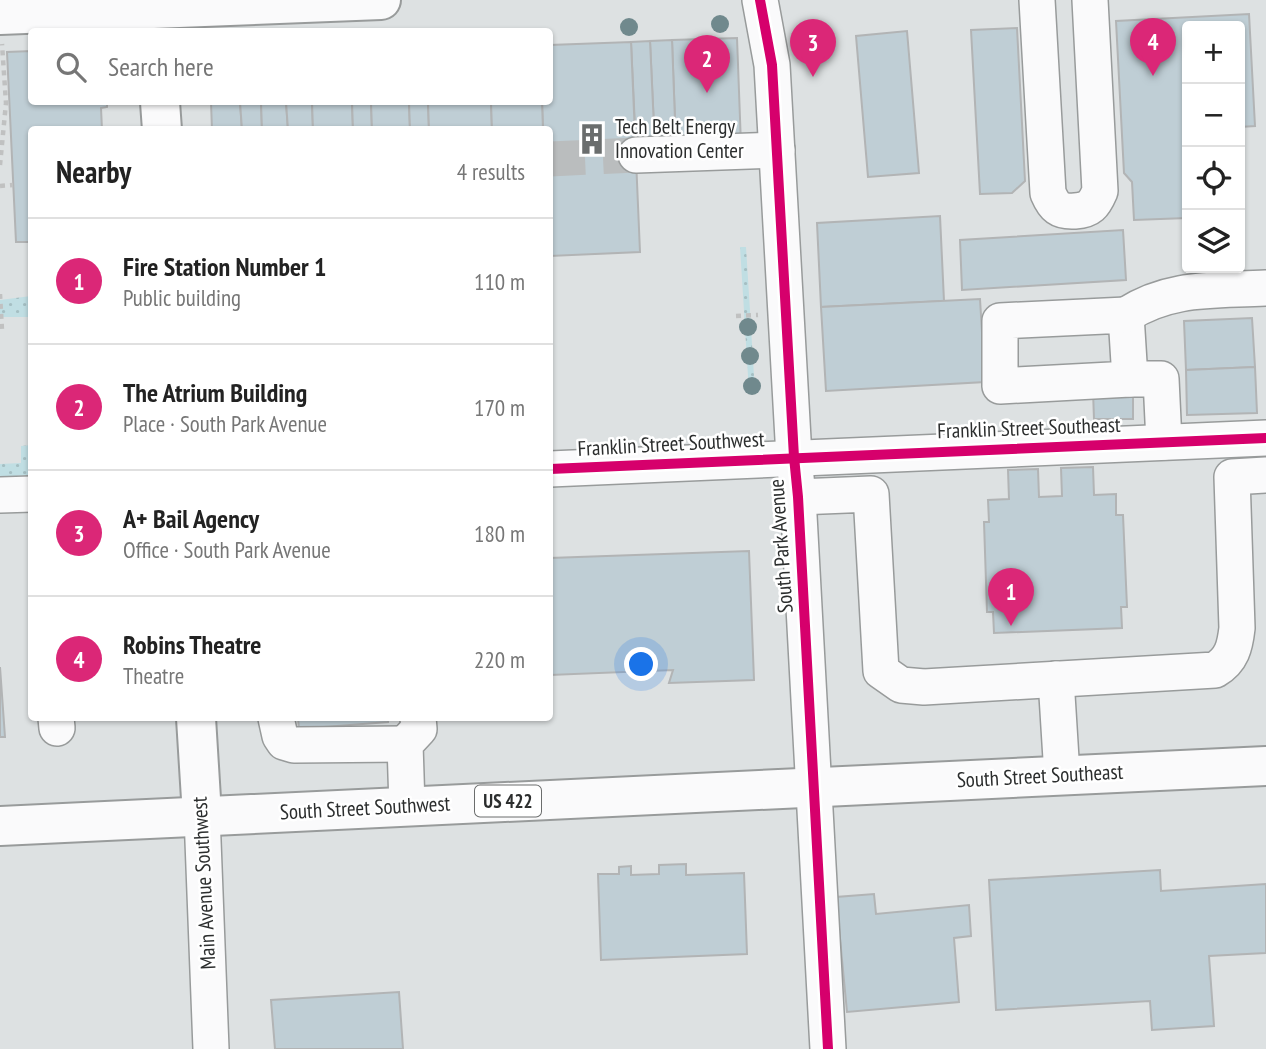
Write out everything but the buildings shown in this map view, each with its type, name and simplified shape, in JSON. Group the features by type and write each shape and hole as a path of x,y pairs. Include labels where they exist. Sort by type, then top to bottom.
{"main road":[{"path":"6,24 381,0"},
{"path":"160,105 162,126"},
{"name":"Main Avenue Southwest","path":"196,721 202,815"},
{"name":"South Street Southeast","path":"814,787 1266,765"},
{"name":"South Street Southwest","path":"0,826 814,787"}],"street":[{"name":"South Park Avenue","path":"760,0 772,65 828,1049"},
{"path":"1037,0 1048,193 1054,206 1063,212 1087,210 1095,204 1100,191 1090,0"},
{"path":"636,155 777,150"},
{"path":"1164,442 1161,379 1000,386 1000,321 1126,314 1144,303 1175,292 1266,288"},
{"path":"1126,314 1130,379"},
{"name":"Franklin Street Southeast","path":"794,457 1266,438"},
{"name":"Franklin Street Southwest","path":"553,469 794,457"},
{"path":"798,497 871,494 878,662 881,671 901,685 924,687 1215,670 1222,666 1235,647 1237,628 1233,477 1266,475"},
{"path":"0,495 28,494"},
{"path":"1056,679 1062,775"},
{"path":"278,727 284,742 295,745 412,731 407,806"},
{"name":"Main Avenue Southwest","path":"202,815 211,1049"}],"path":[{"path":"0,164 6,103 6,24"},
{"path":"0,186 13,185"},
{"path":"0,295 2,330"},
{"path":"736,316 758,315"}],"shaded area":[{"path":"740,247 746,247 755,392 749,392"},
{"path":"28,296 28,317 0,317 0,300"},
{"path":"28,445 28,475 0,477 0,464 21,463 21,446"}],"tunnel":[{"path":"553,159 636,155"}],"cycle path":[{"path":"760,0 772,65 828,1049"},
{"path":"553,469 1266,438"}],"place":[{"name":"Robins Theatre","path":"1153,76"},
{"name":"A+ Bail Agency","path":"813,77"},
{"name":"The Atrium Building","path":"707,93"},
{"name":"Tech Belt Energy Innovation Center","path":"592,139"},
{"name":"Fire Station Number 1","path":"1011,626"}]}
